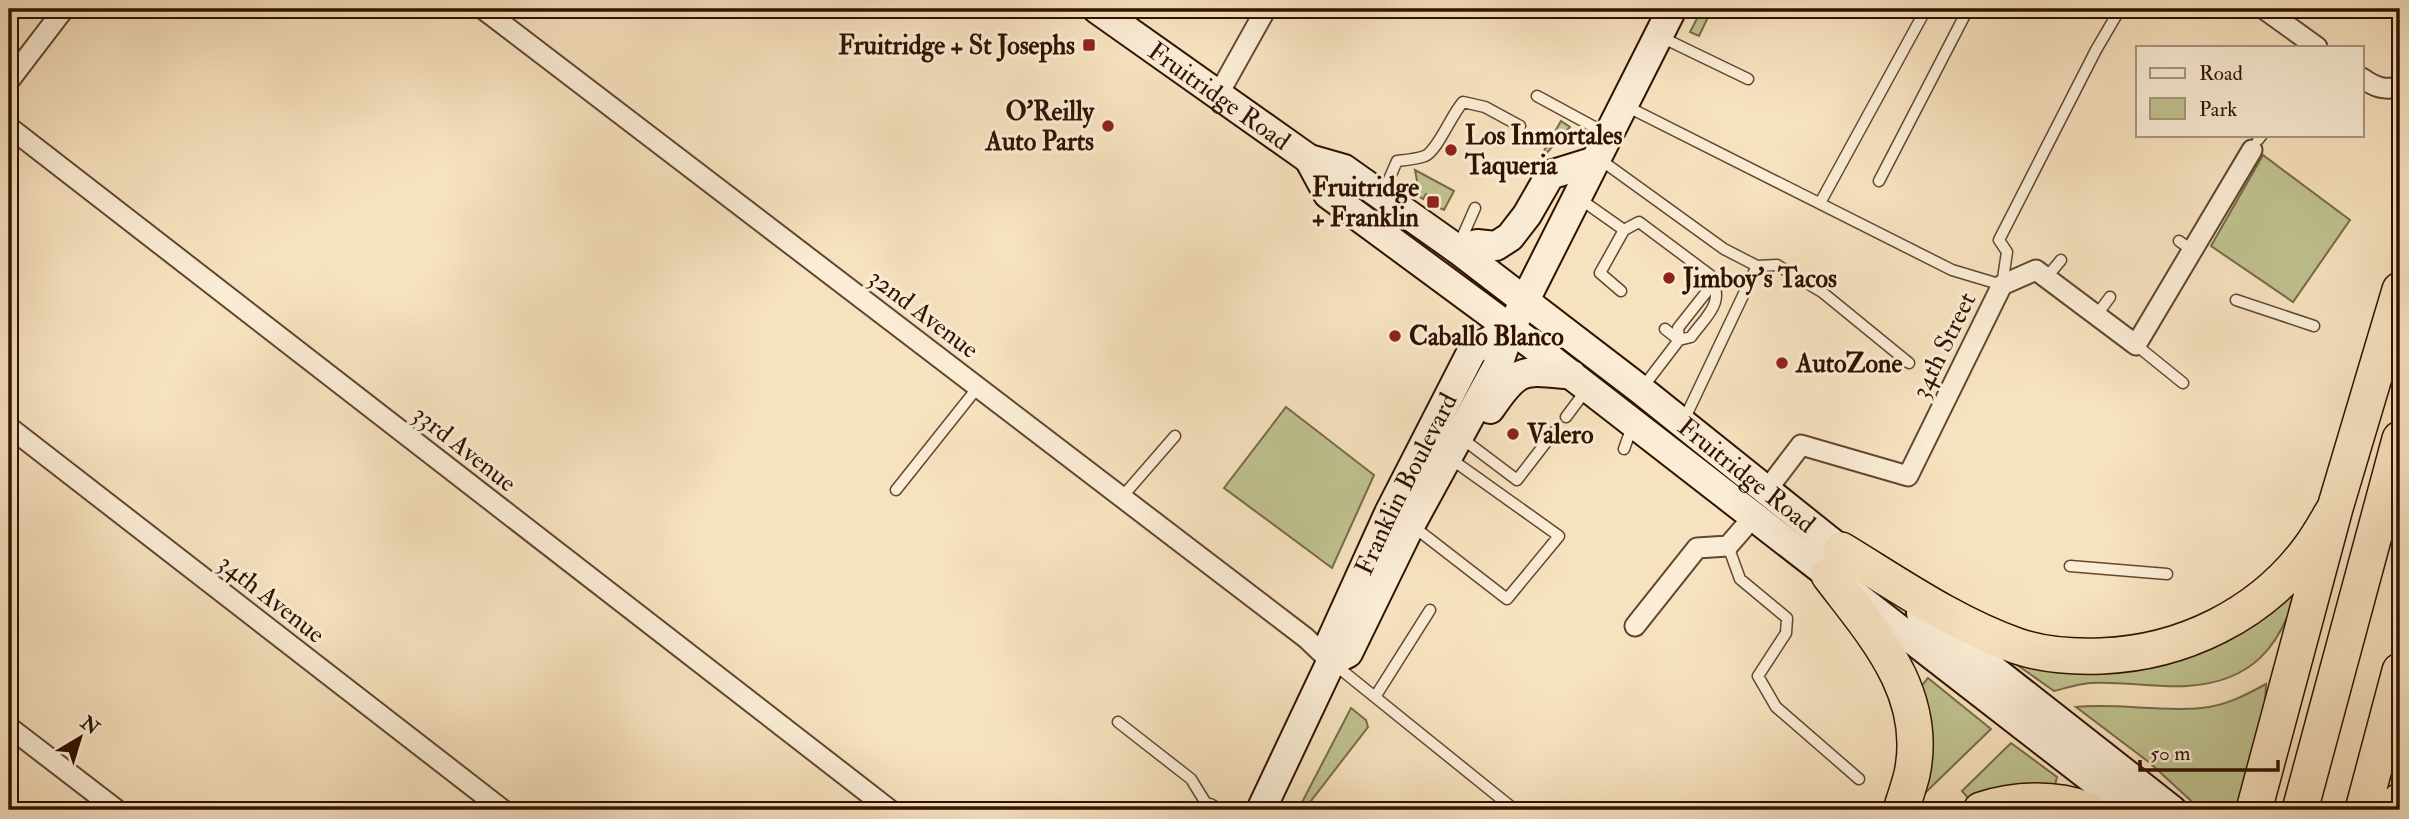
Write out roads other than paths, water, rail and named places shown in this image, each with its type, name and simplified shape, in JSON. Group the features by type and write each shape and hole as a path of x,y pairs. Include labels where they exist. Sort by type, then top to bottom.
{"highway":[{"path":"2254,810 2335,508 2400,290"},
{"path":"2300,810 2400,439"},
{"path":"1835,562 1967,626 2019,647 2075,657 2132,655 2187,641 2238,616 2276,585 2301,558 2335,508"},
{"path":"1835,562 1886,649 1905,688 1914,730 1912,773 1901,810"},
{"path":"2364,810 2400,671"},
{"path":"1981,810 2029,800 2074,805 2087,810"},
{"path":"2397,810 2400,801"}],"main road":[{"name":"Fruitridge Road","path":"1097,9 1309,159 1344,169 1457,249 1641,390 1766,491 1835,562 2132,810"},
{"name":"Franklin Boulevard","path":"1331,662 1348,653 1410,524 1457,449 1498,365 1511,328 1672,9"},
{"path":"1457,249 1477,244 1496,246 1510,237 1527,215 1550,175 1600,151"},
{"name":"Fruitridge Road","path":"1309,159 1328,194 1580,382 1629,436 1754,516 1835,562 2172,810"},
{"name":"Franklin Boulevard","path":"1267,808 1331,662 1330,643 1389,513 1472,351 1511,328"},
{"path":"1457,449 1507,384 1519,374 1530,371 1580,382"}],"street":[{"path":"9,81 64,9"},
{"name":"32nd Avenue","path":"483,9 1306,638 1331,662"},
{"path":"1218,95 1266,9"},
{"path":"2264,9 2316,46"},
{"path":"2364,79 2386,90 2400,86"},
{"name":"33rd Avenue","path":"9,127 890,810"},
{"path":"2046,278 2136,345 2186,246 2258,142"},
{"name":"34th Street","path":"1766,491 1801,445 1908,476 2002,285 2036,270 2046,278"},
{"name":"34th Avenue","path":"9,427 503,810"},
{"path":"1635,626 1697,548 1728,546 1754,516"},
{"path":"9,727 117,810"}],"lane":[{"path":"1820,203 1926,9"},
{"path":"1880,181 1968,9"},
{"path":"1624,104 1952,270 2002,285 2007,252 1999,240 2096,50 2120,9"},
{"path":"1659,35 1748,79"},
{"path":"1537,96 1600,151 1724,249 1757,266 1777,265 1822,292 1909,363"},
{"path":"1382,196 1397,161 1427,155 1463,102 1485,107 1520,126"},
{"path":"1577,197 1624,230"},
{"path":"1457,249 1475,208"},
{"path":"1621,291 1600,273 1624,230 1639,222 1710,275 1717,288 1718,299 1691,337 1679,340 1641,390"},
{"path":"2046,278 2061,260"},
{"path":"1682,424 1757,266"},
{"path":"1679,340 1678,328 1708,290 1710,275"},
{"path":"2096,316 2110,297"},
{"path":"2236,300 2314,326"},
{"path":"1665,329 1679,340"},
{"path":"2136,345 2183,383"},
{"path":"1566,417 1580,382"},
{"path":"896,490 978,387"},
{"path":"1457,449 1517,481 1554,432"},
{"path":"1122,497 1175,436"},
{"path":"1410,524 1507,599 1559,536 1457,449"},
{"path":"1728,546 1740,579 1787,618 1786,633 1758,676 1776,707 1859,779"},
{"path":"2070,566 2167,574"},
{"path":"1375,697 1430,610"},
{"path":"1331,662 1515,810"},
{"path":"1118,722 1191,779 1205,808 1213,805 1221,810"}],"place":[{"name":"Fruitridge + St Josephs","path":"1089,45"},
{"name":"O'Reilly Auto Parts","path":"1108,126"},
{"name":"Los Inmortales Taqueria","path":"1451,150"},
{"name":"Fruitridge + Franklin","path":"1433,202"},
{"name":"Jimboy's Tacos","path":"1669,278"},
{"name":"Caballo Blanco","path":"1395,336"},
{"name":"AutoZone","path":"1782,363"},
{"name":"Valero","path":"1513,434"}]}
